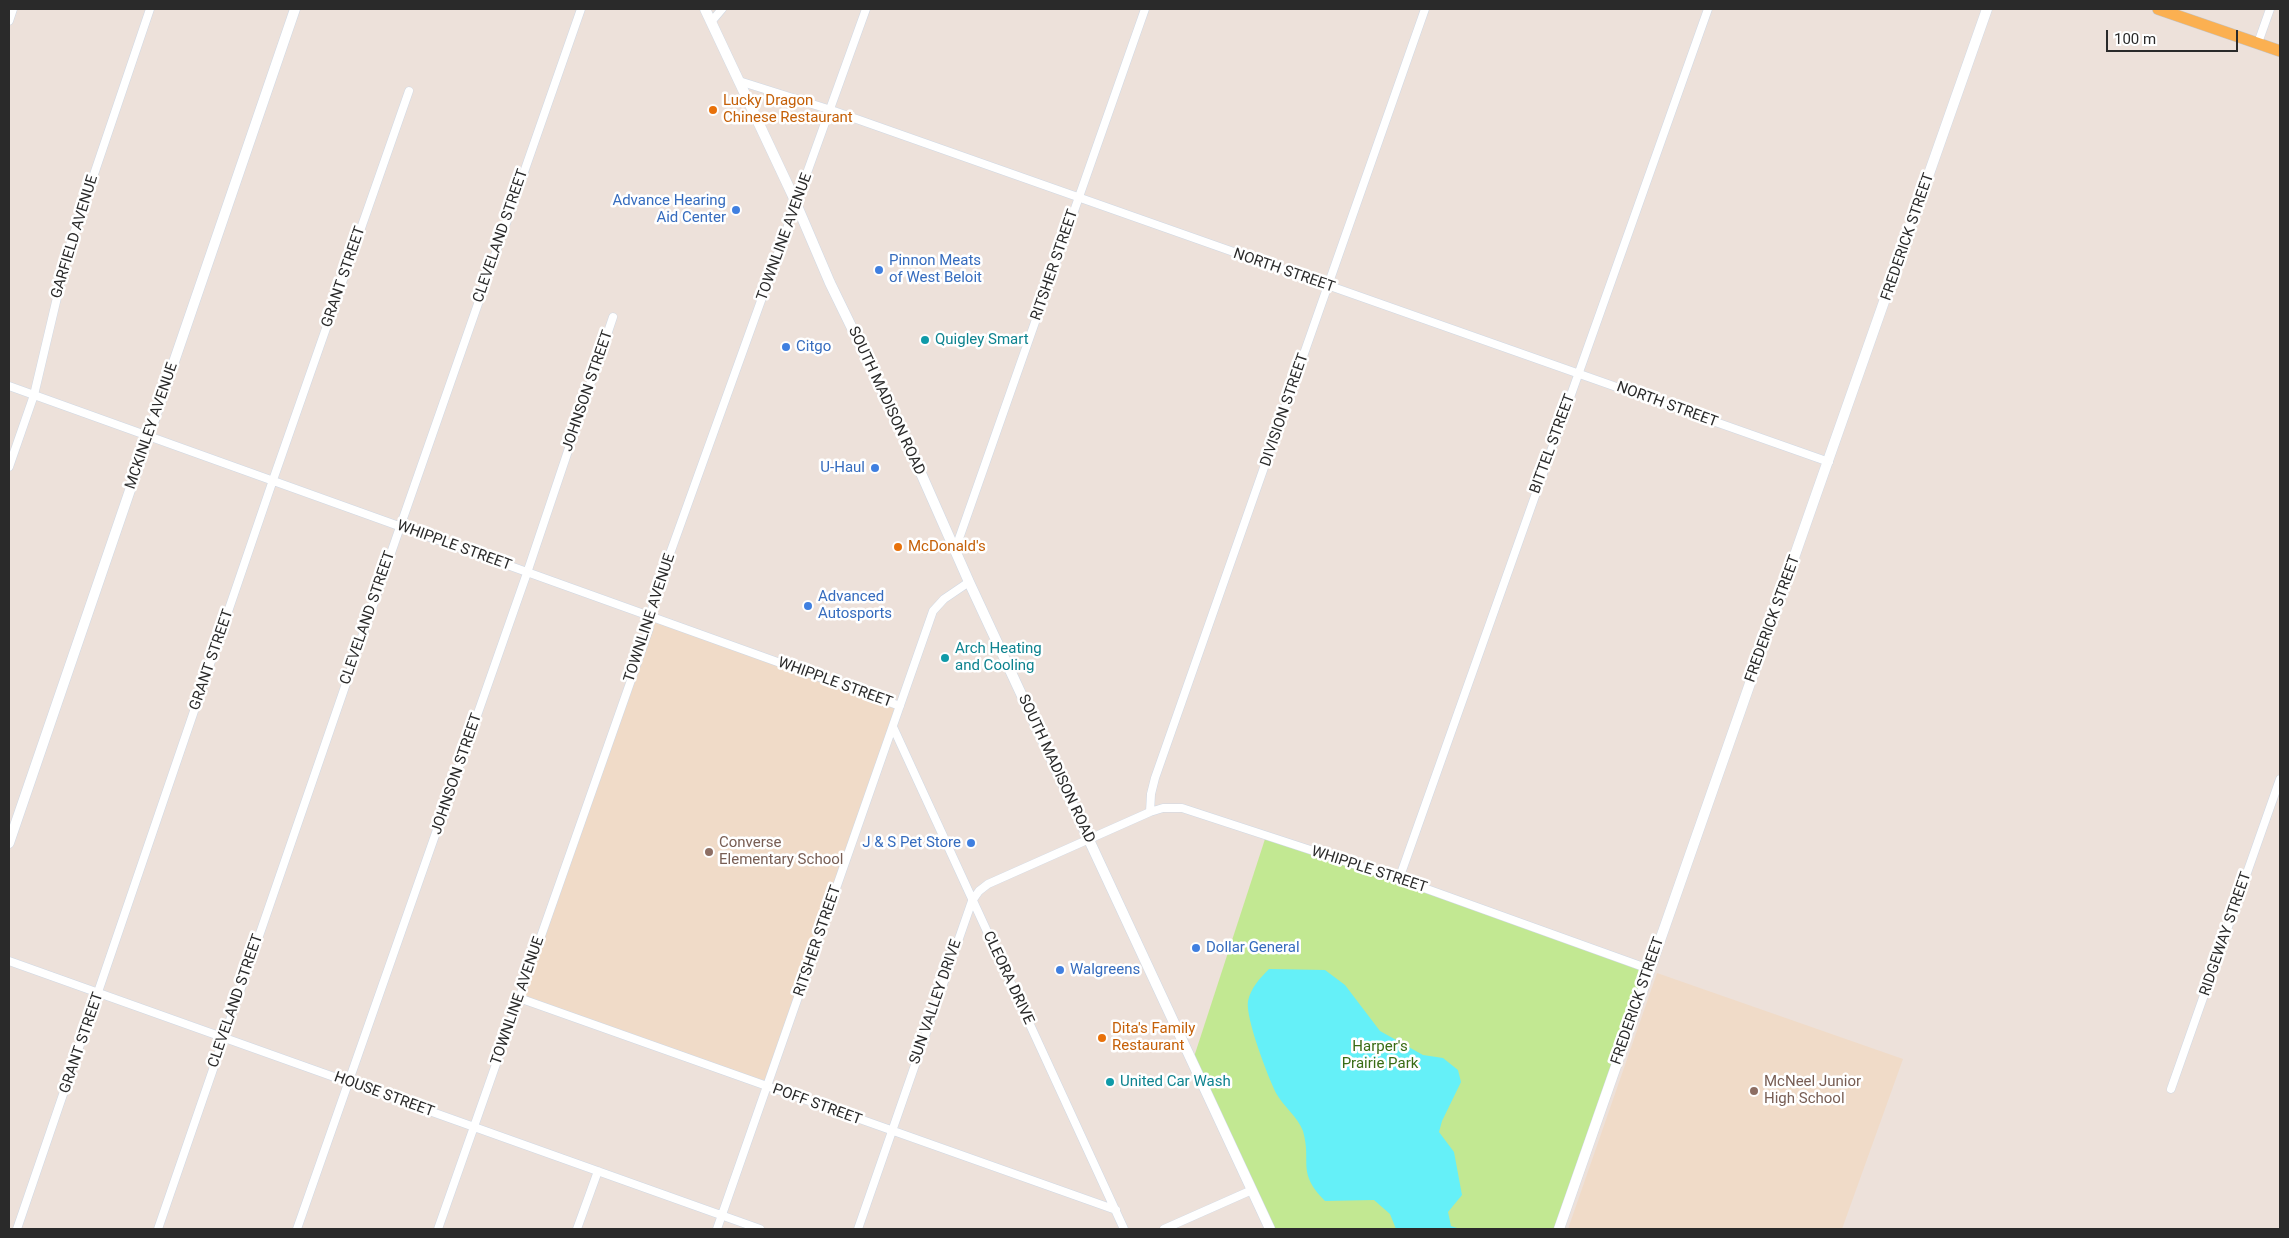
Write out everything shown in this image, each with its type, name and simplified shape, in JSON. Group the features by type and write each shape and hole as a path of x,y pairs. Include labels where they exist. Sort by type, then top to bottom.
{"main road":[{"path":"2158,9 2280,51"}],"street":[{"path":"9,21 13,9"},
{"name":"GARFIELD AVENUE","path":"9,467 34,395 68,251 150,9"},
{"name":"MCKINLEY AVENUE","path":"9,843 295,9"},
{"name":"CLEVELAND STREET","path":"158,1229 581,9"},
{"name":"SOUTH MADISON ROAD","path":"705,9 837,298 905,437 969,582 1270,1229"},
{"path":"711,22 722,9"},
{"name":"TOWNLINE AVENUE","path":"438,1229 649,629 654,598 866,9"},
{"name":"RITSHER STREET","path":"955,550 1146,9"},
{"name":"DIVISION STREET","path":"1150,812 1151,794 1155,778 1425,9"},
{"name":"BITTEL STREET","path":"1399,879 1708,9"},
{"name":"FREDERICK STREET","path":"1559,1229 1648,969 1829,462 1987,9"},
{"path":"2258,43 2270,9"},
{"name":"NORTH STREET","path":"739,81 831,110 1829,462"},
{"name":"GRANT STREET","path":"17,1229 273,480 409,91"},
{"name":"JOHNSON STREET","path":"298,1229 527,572 613,317"},
{"name":"WHIPPLE STREET","path":"9,386 900,706"},
{"name":"RITSHER STREET","path":"717,1229 934,611 944,599 969,582"},
{"name":"CLEORA DRIVE","path":"893,728 1124,1229"},
{"name":"RIDGEWAY STREET","path":"2171,1089 2280,779"},
{"name":"WHIPPLE STREET","path":"1089,840 1150,812 1163,808 1182,808 1399,879 1648,969"},
{"name":"SUN VALLEY DRIVE","path":"858,1229 972,901 979,891 988,884 1089,840"},
{"name":"HOUSE STREET","path":"9,961 760,1229"},
{"name":"POFF STREET","path":"519,998 1116,1210"},
{"path":"577,1229 598,1172"},
{"path":"1164,1229 1252,1190"}],"shaded area":[{"name":"Converse Elementary School","path":"651,616 900,706 767,1087 519,998"},
{"name":"McNeel Junior High School","path":"1657,973 1903,1059 1842,1229 1568,1229"}],"green space":[{"name":"Harper's Prairie Park","path":"1266,836 1649,969 1559,1229 1270,1229 1192,1063"}],"water":[{"path":"1269,969 1325,970 1345,985 1380,1031 1423,1055 1443,1058 1458,1070 1461,1082 1442,1121 1439,1132 1454,1152 1462,1195 1448,1212 1451,1226 1460,1229 1396,1229 1390,1214 1374,1200 1325,1201 1316,1191 1306,1167 1303,1131 1298,1121 1276,1093 1253,1033 1250,1020 1248,1009 1249,996 1256,984"}],"place":[{"name":"Lucky Dragon Chinese Restaurant","path":"713,110"},
{"name":"Advance Hearing Aid Center","path":"736,210"},
{"name":"Pinnon Meats of West Beloit","path":"879,270"},
{"name":"Quigley Smart","path":"925,340"},
{"name":"Citgo","path":"786,347"},
{"name":"U-Haul","path":"875,468"},
{"name":"McDonald's","path":"898,547"},
{"name":"Advanced Autosports","path":"808,606"},
{"name":"Arch Heating and Cooling","path":"945,658"},
{"name":"J & S Pet Store","path":"971,843"},
{"name":"Converse Elementary School","path":"709,852"},
{"name":"Dollar General","path":"1196,948"},
{"name":"Walgreens","path":"1060,970"},
{"name":"Dita's Family Restaurant","path":"1102,1038"},
{"name":"United Car Wash","path":"1110,1082"},
{"name":"McNeel Junior High School","path":"1754,1091"}]}
